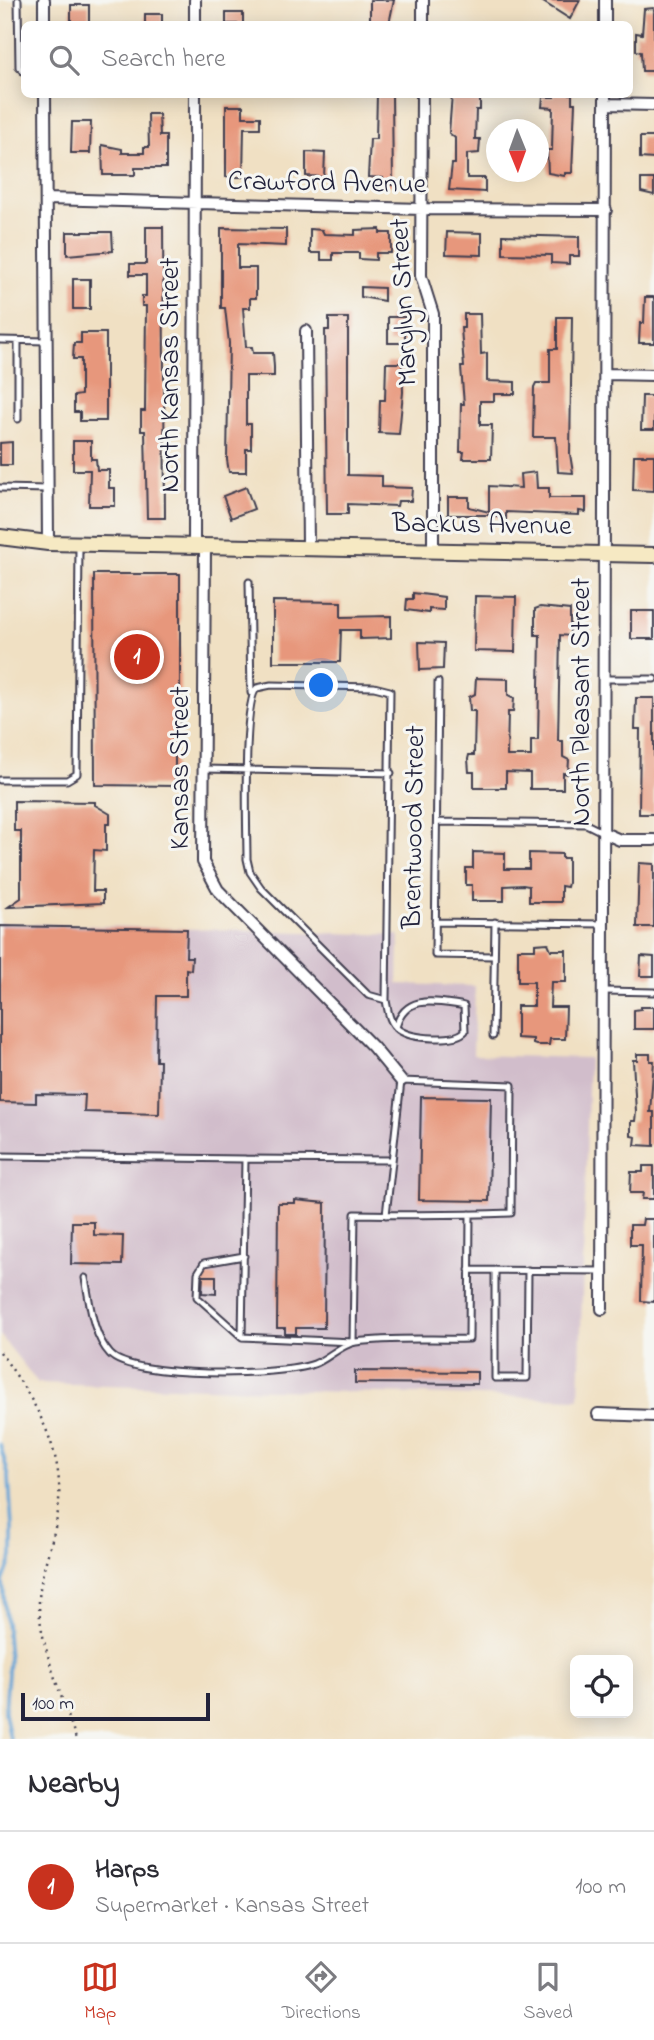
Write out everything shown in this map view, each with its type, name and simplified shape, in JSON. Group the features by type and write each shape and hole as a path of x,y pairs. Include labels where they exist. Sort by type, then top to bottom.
{"street":[{"path":"44,0 44,21"},
{"path":"195,0 195,21"},
{"path":"423,0 423,21"},
{"path":"605,0 605,21"},
{"path":"45,98 48,543"},
{"path":"195,98 195,204"},
{"name":"Marylyn Street","path":"422,98 421,276 433,314 433,549"},
{"path":"605,99 654,105"},
{"name":"North Pleasant Street","path":"603,1309 604,554 607,374 605,99"},
{"name":"Crawford Avenue","path":"46,199 422,209 606,210"},
{"name":"North Kansas Street","path":"195,204 200,545"},
{"path":"306,331 308,547"},
{"path":"607,374 654,375"},
{"name":"Backus Avenue","path":"0,537 79,544 654,555"},
{"name":"Kansas Street","path":"200,545 203,862 218,890 373,1046 401,1081"},
{"path":"604,832 620,840 654,840"},
{"path":"598,1414 654,1416"}],"lane":[{"path":"19,0 21,69"},
{"path":"0,341 47,341"},
{"path":"18,341 18,419"},
{"path":"0,488 48,489"},
{"path":"0,780 67,780 77,774 79,544"},
{"path":"249,582 251,693 247,770 247,859 255,881 368,996 386,1000"},
{"path":"604,679 654,680"},
{"name":"Brentwood Street","path":"438,682 435,955 494,956"},
{"path":"251,693 262,686 387,688 391,696 386,1000 390,1017 396,1027 407,1034 457,1037 465,1031 466,1009 460,1005 444,1003 408,1005 400,1013 396,1027"},
{"path":"204,769 391,773"},
{"path":"437,822 586,824 604,832"},
{"path":"435,922 604,924"},
{"path":"493,1036 495,922"},
{"path":"605,991 654,992"},
{"path":"353,1342 355,1214 386,1215 511,1213 512,1085 401,1081 390,1160 386,1215"},
{"path":"0,1156 390,1160"},
{"path":"242,1338 245,1158"},
{"path":"244,1256 204,1263 198,1273 197,1297 242,1338 353,1342 469,1339 470,1214"},
{"path":"470,1270 603,1271"},
{"path":"495,1270 495,1378 527,1378 528,1270"},
{"path":"85,1278 94,1326 110,1354 130,1366 181,1371 263,1372 314,1365 353,1342"}],"path":[{"path":"0,1352 42,1415 56,1456 60,1491 57,1521 39,1603 43,1632 76,1739"}],"shaded area":[{"path":"0,923 399,935 398,984 475,986 473,1055 589,1058 579,1399 38,1383 0,1335"}],"building":[{"path":"370,0 394,0 390,21 370,21"},
{"path":"540,0 580,0 570,19"},
{"path":"71,5 89,5 89,21 71,21"},
{"path":"654,8 654,71 642,71 641,52 636,51 636,33 642,34 644,9"},
{"path":"226,13 243,13 243,21 226,21"},
{"path":"145,14 162,14 162,21 145,21"},
{"path":"377,98 392,98 393,185 383,185 383,178 368,177 370,139 376,139"},
{"path":"452,98 480,98 480,110 476,110 475,139 480,139 479,153 467,154 467,178 485,178 485,192 449,190 452,164 455,164 455,138 449,133"},
{"path":"543,98 572,98 572,103 575,103 572,173 565,173 565,176 549,173 553,108 542,107"},
{"path":"226,106 243,106 243,117 260,117 260,128 244,128 243,177 226,177"},
{"path":"148,114 159,114 160,136 166,136 166,168 135,168 135,175 103,175 102,145 122,149 122,153 144,153 144,147 149,147"},
{"path":"72,122 91,122 90,153 71,153"},
{"path":"640,137 654,137 654,159 640,158"},
{"path":"306,152 325,153 324,177 306,176"},
{"path":"641,179 654,179 654,195 641,192"},
{"path":"146,227 163,227 165,518 147,518 145,431 141,431 141,411 145,411 146,306 142,306 142,296 146,296 146,275 130,275 130,264 146,264"},
{"path":"221,228 286,229 286,246 238,244 238,268 256,268 256,298 250,298 250,308 243,308 246,347 252,347 253,353 273,353 274,367 274,376 246,376 246,424 251,424 251,449 246,449 246,472 229,472 227,460 229,343 225,308 221,308"},
{"path":"310,229 322,230 324,234 355,235 355,230 380,229 380,233 391,233 391,253 376,253 376,260 359,259 359,253 333,253 333,260 321,260 321,253 310,253"},
{"path":"67,232 112,232 113,251 67,255"},
{"path":"447,232 482,233 482,255 446,254"},
{"path":"503,235 579,237 579,256 569,256 569,264 551,263 551,255 503,254"},
{"path":"73,279 90,279 90,309 73,309"},
{"path":"361,287 384,288 384,301 361,297"},
{"path":"645,297 654,297 654,343 639,343 640,323 644,323"},
{"path":"464,314 480,314 481,354 487,353 487,381 515,382 515,394 494,394 494,401 480,401 480,425 492,425 491,459 463,459 464,452 460,452 461,404 464,404 461,328 464,328"},
{"path":"388,317 405,317 405,343 388,343"},
{"path":"557,317 572,317 570,454 573,473 558,472 556,437 533,437 534,387 536,383 550,383 550,349 557,349"},
{"path":"329,318 348,318 348,475 382,476 382,487 412,488 411,501 398,501 397,506 348,504 348,514 327,514 325,330 329,330"},
{"path":"81,333 106,333 106,421 80,421 80,412 74,412 74,396 81,395 81,359 73,359 74,343 81,343"},
{"path":"386,363 402,363 403,392 399,434 379,433 380,400 385,400"},
{"path":"642,396 654,396 654,430 641,430"},
{"path":"73,441 91,441 91,459 96,459 97,470 109,470 109,488 115,488 115,506 89,506 90,470 73,470"},
{"path":"12,442 12,465 0,465 0,443"},
{"path":"634,455 654,455 654,491 633,490"},
{"path":"536,472 537,488 549,488 549,498 586,498 586,512 579,511 579,515 506,512 506,519 489,515 448,515 448,497 469,497 469,507 489,512 489,486 521,488 520,474"},
{"path":"246,487 254,509 231,518 223,496"},
{"path":"94,574 180,574 180,725 175,724 175,786 95,785"},
{"path":"413,593 444,597 444,610 429,609 429,613 406,610 407,599 413,599"},
{"path":"475,596 516,597 515,652 474,651"},
{"path":"273,601 341,602 341,617 391,616 391,638 360,639 360,630 341,630 340,662 273,662"},
{"path":"540,607 570,610 570,636 560,635 558,741 563,741 563,757 569,760 568,774 563,773 563,789 530,789 530,773 506,772 506,788 474,788 474,772 469,772 468,759 469,755 474,755 475,711 470,711 469,697 475,694 476,678 508,679 508,695 514,698 513,712 508,712 507,756 531,756 531,740 538,740 540,635 535,635 535,609"},
{"path":"631,611 654,611 654,639 631,639"},
{"path":"419,642 444,643 443,669 420,670"},
{"path":"636,698 654,698 654,814 639,814 640,729 635,729"},
{"path":"14,801 95,802 95,805 110,814 110,824 106,824 106,851 94,850 93,891 103,891 103,903 8,907 21,898 21,831 14,831"},
{"path":"473,852 505,853 505,869 529,869 529,853 562,854 562,858 568,858 568,883 567,887 561,886 561,902 529,902 529,886 523,885 504,886 504,901 472,901 472,885 466,885 466,868 473,868"},
{"path":"639,863 654,864 654,927 637,927"},
{"path":"0,926 187,929 186,957 192,957 191,970 186,969 186,996 157,996 156,1061 160,1061 159,1114 84,1112 85,1095 36,1094 36,1103 0,1102"},
{"path":"548,943 551,950 566,950 566,982 551,982 550,1007 566,1007 565,1039 550,1039 549,1045 536,1045 533,1044 533,1039 517,1038 517,1006 534,1006 534,982 518,982 518,949 535,949 535,944"},
{"path":"641,956 654,957 654,976 640,976"},
{"path":"654,1007 654,1029 634,1029 634,1010"},
{"path":"637,1054 650,1054 650,1061 654,1061 650,1112 654,1112 654,1146 635,1145 636,1137 631,1136 631,1121 635,1121 636,1112 633,1060 637,1060"},
{"path":"421,1097 491,1098 489,1201 419,1200"},
{"path":"643,1166 654,1166 654,1199 642,1199 643,1193 630,1193 631,1172 643,1172"},
{"path":"295,1200 325,1203 324,1328 296,1328 296,1334 285,1334 285,1328 277,1328 278,1203 295,1203"},
{"path":"643,1219 654,1219 654,1302 641,1301 642,1245 630,1245 630,1225 642,1225"},
{"path":"72,1222 94,1222 94,1235 123,1236 122,1265 71,1264"},
{"path":"203,1276 216,1276 216,1294 202,1293"},
{"path":"355,1371 477,1372 477,1384 355,1383"}],"waterway":[{"path":"0,1444 9,1477 12,1528 12,1557 3,1582 9,1660 5,1712 10,1739"}],"place":[{"name":"Harps","path":"137,657"}]}
